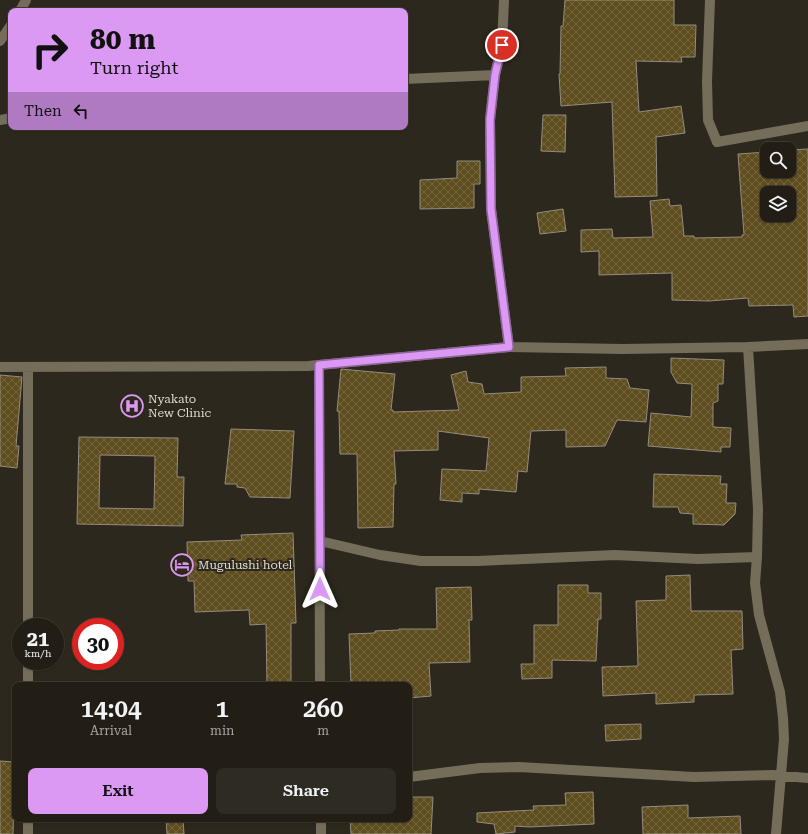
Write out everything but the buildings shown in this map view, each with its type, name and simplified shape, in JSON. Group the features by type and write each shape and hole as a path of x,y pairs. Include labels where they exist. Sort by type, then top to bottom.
{"street":[{"path":"504,0 502,45 495,75 490,120 491,209 509,347"},
{"path":"710,0 707,81 708,120 717,142 808,126"},
{"path":"0,41 8,30"},
{"path":"408,79 495,75"},
{"path":"0,367 319,365 509,347 623,349 748,347 808,344"},
{"path":"748,347 757,476 757,557 755,583 759,615 780,692 783,718 784,739 782,775 776,834"},
{"path":"319,365 320,682"},
{"path":"28,368 28,618"},
{"path":"320,541 380,555 421,561 478,561 615,555 698,559 757,557"},
{"path":"28,670 28,682"},
{"path":"412,777 480,768 519,767 694,777 782,775 808,778"},
{"path":"28,822 28,834"},
{"path":"321,822 321,834"}],"place":[{"name":"Nyakato New Clinic","path":"132,406"},
{"name":"Mugulushi hotel","path":"182,565"}],"route":[{"path":"320,589 319,365 509,347 491,209 490,120 495,75 502,45"}]}
